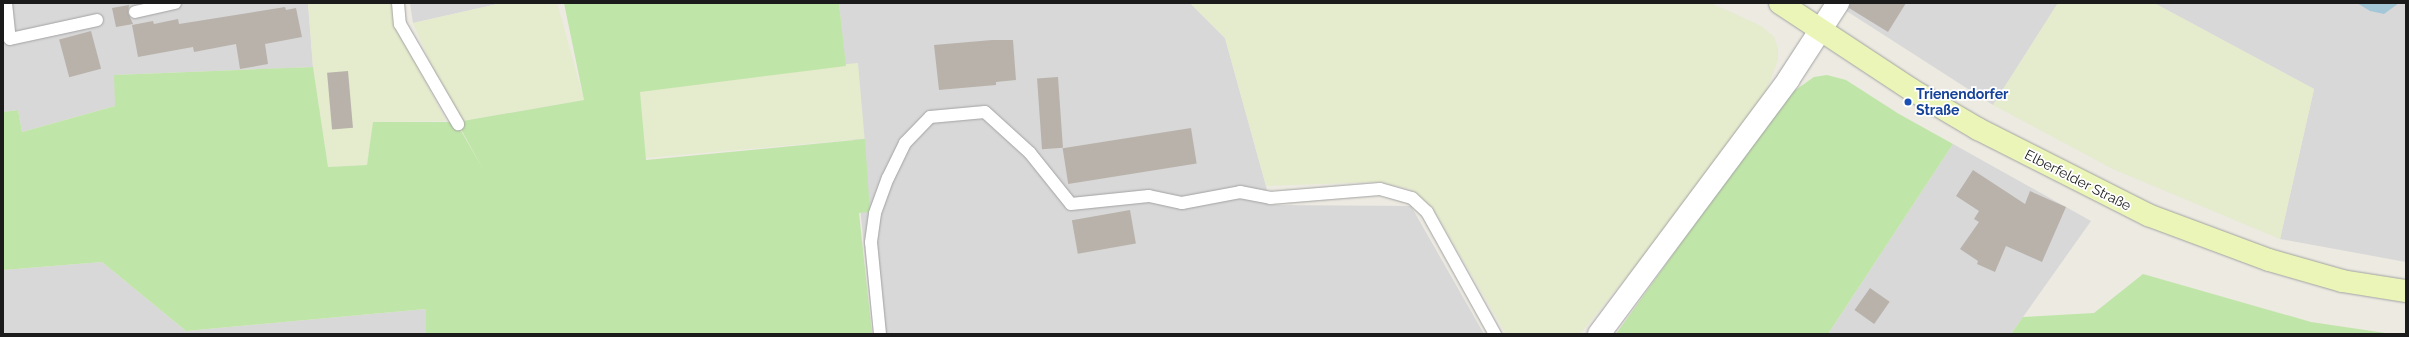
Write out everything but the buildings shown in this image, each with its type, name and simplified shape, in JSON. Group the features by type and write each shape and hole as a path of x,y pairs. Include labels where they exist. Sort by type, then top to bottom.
{"main road":[{"name":"Elberfelder Straße","path":"1780,3 1819,30 1978,129 2148,215 2269,260 2342,281 2406,291"}],"street":[{"path":"1599,334 1788,80 1819,30 1838,3"}],"lane":[{"path":"6,3 10,39 97,20"},
{"path":"135,12 175,3"},
{"path":"398,3 400,24 458,124"},
{"path":"880,334 871,242 875,213 888,178 905,144 930,117 985,112 1030,153 1071,204 1149,196 1182,203 1240,192 1270,198 1380,189 1412,198 1426,212 1496,334"}],"shaded area":[{"path":"3,3 308,3 313,67 115,75 115,106 22,132 18,110 3,112"},
{"path":"410,3 502,3 413,23"},
{"path":"839,3 1190,3 1225,38 1266,186 1269,205 1411,206 1484,334 873,334"},
{"path":"1834,3 2058,3 1993,105"},
{"path":"2154,3 2406,3 2406,262 2280,239 2314,89"},
{"path":"1953,144 2091,221 2011,334 1828,334"},
{"path":"102,262 186,331 426,309 426,334 3,334 3,270"}],"green space":[{"path":"308,3 393,3 395,24 446,121 374,122 367,165 328,167 313,67"},
{"path":"502,3 557,3 584,100 456,122 413,23"},
{"path":"564,3 839,3 846,66 640,92 646,160 865,139 870,212 859,213 872,334 426,334 426,309 186,331 102,262 3,270 3,112 18,110 22,132 115,106 114,75 313,67 328,167 367,165 373,122 456,122 484,171 457,122 584,100"},
{"path":"1190,3 1711,3 1761,26 1774,37 1778,49 1778,60 1766,91 1645,254 1580,334 1506,334 1432,207 1410,189 1377,182 1266,186 1225,38"},
{"path":"2058,3 2154,3 2314,89 2280,239 2113,169 1993,105"},
{"path":"858,63 865,139 645,158 639,82"},
{"path":"1827,75 1846,80 1899,114 1953,144 1828,334 1616,334 1790,91 1794,91 1814,77"},
{"path":"2143,274 2311,322 2392,334 2011,334 2023,317 2094,313"}],"water":[{"path":"2357,3 2399,3 2384,14 2370,11"}],"place":[{"name":"Trienendorfer Straße","path":"1908,102"}]}
